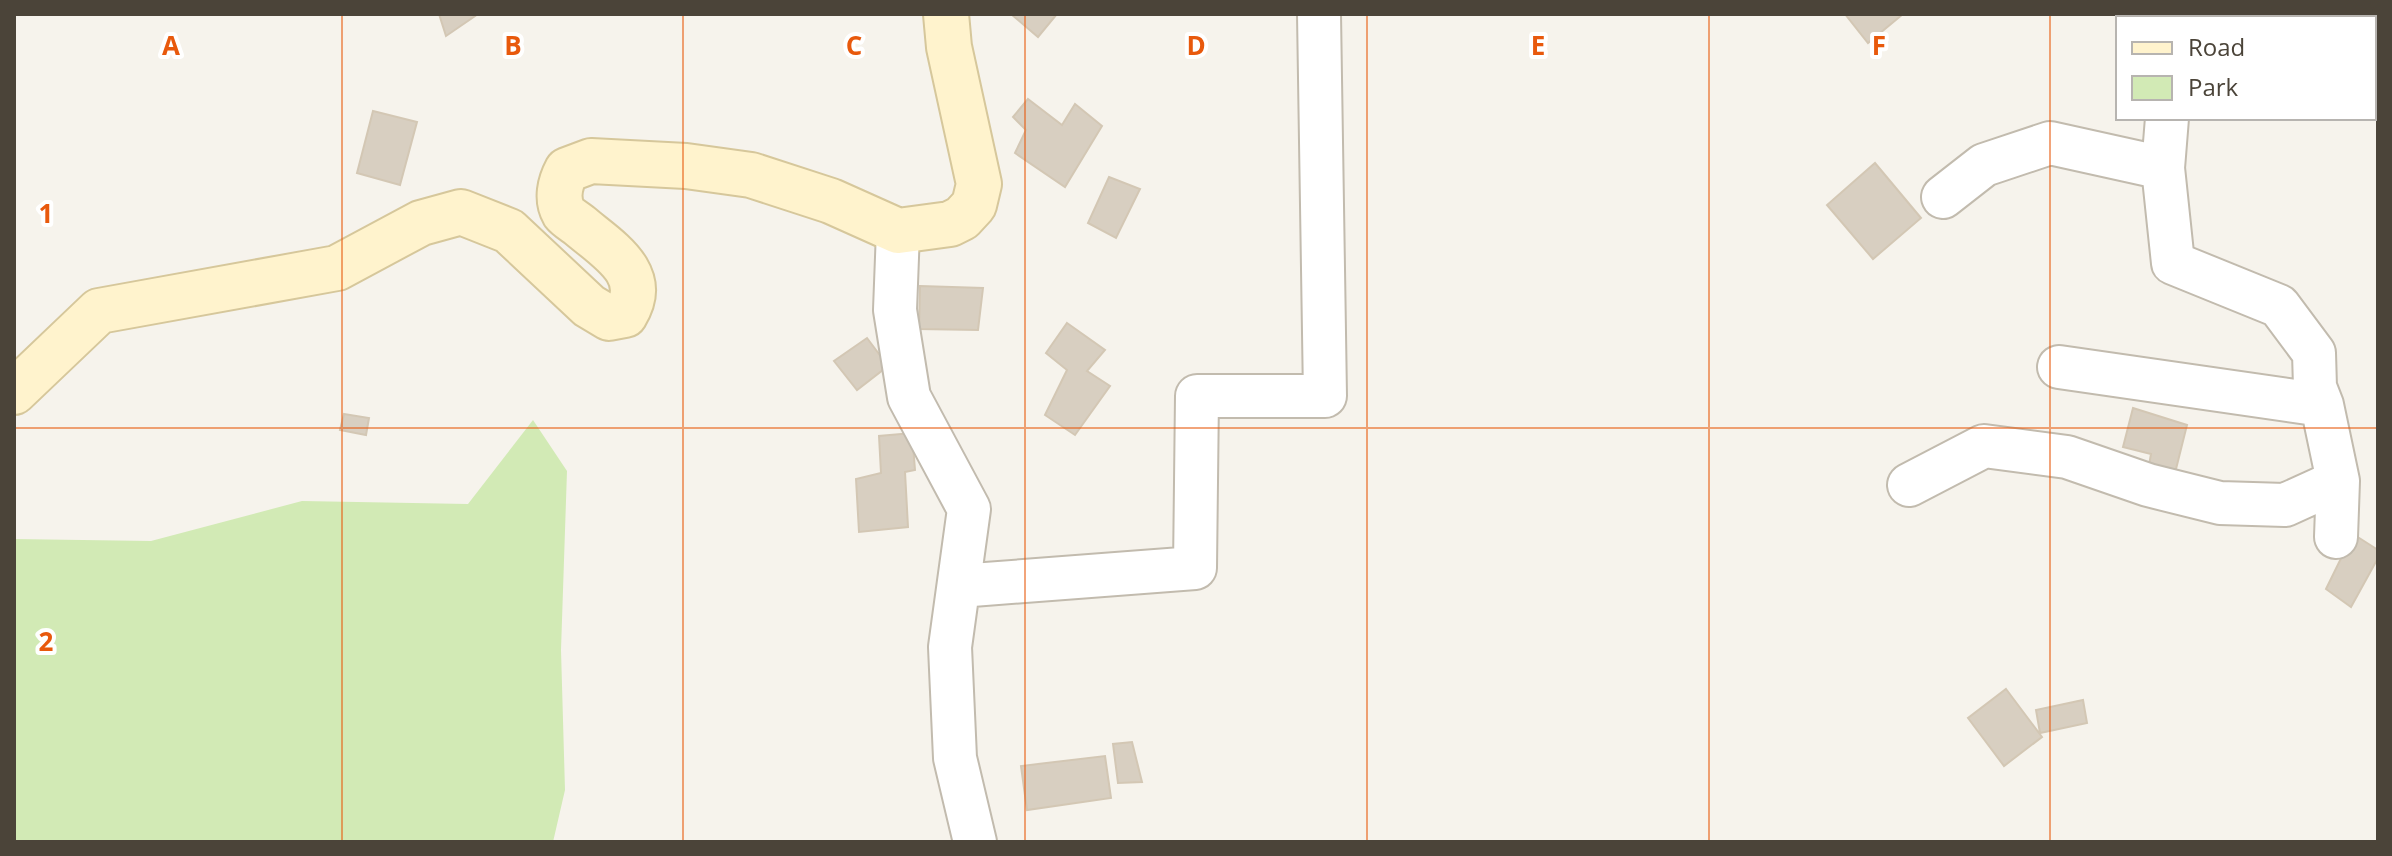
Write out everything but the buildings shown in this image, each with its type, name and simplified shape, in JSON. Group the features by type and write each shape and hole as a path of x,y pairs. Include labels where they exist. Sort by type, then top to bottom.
{"street":[{"path":"14,392 99,311 337,268 421,223 461,212 509,231 589,306 609,318 625,315 632,304 632,278 624,263 564,212 559,191 567,170 591,161 686,166 751,175 831,201 898,231 950,224 962,218 974,205 979,184 949,47 946,14"},
{"path":"959,586 1195,568 1197,396 1325,396 1319,14"},
{"path":"2167,120 2163,168 2173,263 2279,306 2314,353 2315,387 2322,405 2338,481 2336,537"},
{"path":"1943,197 1984,165 2050,143 2163,168"},
{"path":"898,231 895,310 909,397 969,509 950,647 955,758 975,842"},
{"path":"2059,367 2322,405"},
{"path":"1909,485 1984,446 2067,457 2148,485 2220,503 2285,505 2338,481"}],"green space":[{"path":"533,420 567,471 561,650 565,790 553,842 14,842 14,539 151,541 302,501 468,504"}]}
